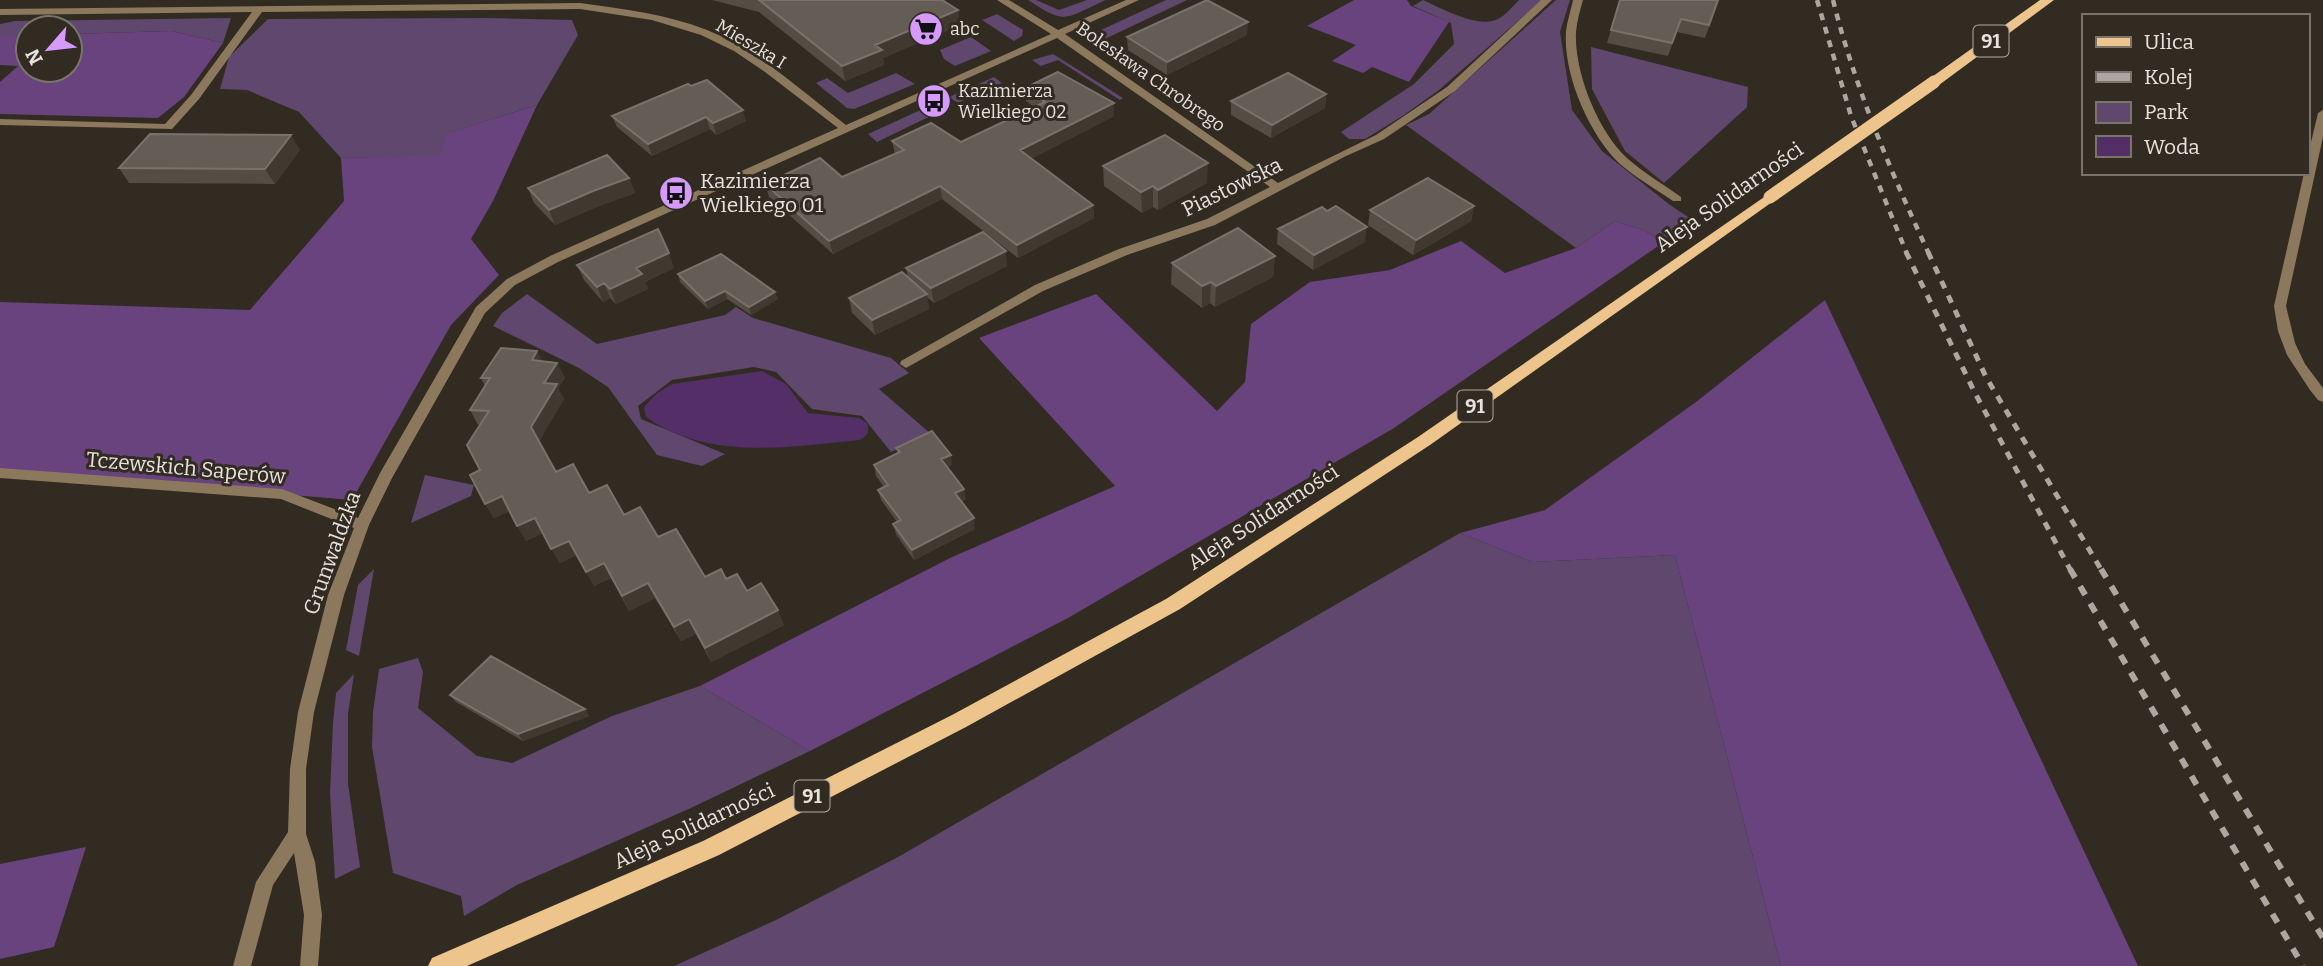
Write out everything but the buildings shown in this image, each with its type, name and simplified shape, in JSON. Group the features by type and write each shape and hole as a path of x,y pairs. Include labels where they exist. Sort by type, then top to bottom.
{"main road":[{"name":"Aleja Solidarności","path":"440,966 711,848 959,721 1173,604 1424,441 2048,0"}],"street":[{"name":"Bolesława Chrobrego","path":"1002,0 1058,34 1277,187"},
{"name":"Grunwaldzka","path":"309,966 313,915 306,862 297,834 298,769 306,712 336,596 362,525 385,477 480,310 511,282 554,259 1133,0"},
{"name":"Piastowska","path":"906,364 1039,288 1123,252 1211,222 1380,137 1451,89 1548,0"},
{"path":"1578,0 1571,33 1574,60 1588,107 1602,137 1622,160 1677,199"},
{"name":"Mieszka I","path":"0,12 580,6 626,12 683,25 720,40 759,63 844,128"},
{"path":"0,122 168,127 195,97 259,9"},
{"path":"2323,113 2280,306 2281,323 2292,351 2311,384 2323,397"},
{"name":"Tczewskich Saperów","path":"0,473 282,494 362,525"},
{"path":"242,966 265,882 297,834"}],"green space":[{"path":"1028,0 1036,0 1059,10 1087,0 1106,0 1074,15 1059,16"},
{"path":"1166,0 1187,0 1107,38 1104,51 1090,38 1090,35"},
{"path":"1423,0 1460,16 1490,21 1507,13 1519,0 1542,0 1439,90 1365,139 1349,139 1341,132 1414,84 1454,44 1451,23 1413,6"},
{"path":"1556,0 1570,0 1560,32 1572,110 1602,151 1691,219 1664,242 1643,230 1615,221 1576,248 1406,125 1429,114"},
{"path":"997,14 1023,30 1022,36 1014,41 982,20"},
{"path":"231,18 223,43 172,31 84,34 84,20"},
{"path":"268,19 572,20 578,35 537,105 448,133 440,156 341,158 299,112 247,90 220,89 229,57"},
{"path":"14,21 14,35 0,35 0,24"},
{"path":"971,37 991,51 955,66 944,59 940,50"},
{"path":"1591,47 1748,87 1747,107 1664,183 1625,151 1592,89"},
{"path":"1053,54 1123,98 1120,100 1058,60 1041,66 1032,60"},
{"path":"896,73 915,84 854,109 847,108 816,83 827,78 848,93"},
{"path":"994,77 1002,83 958,103 949,97"},
{"path":"938,102 947,108 877,142 868,134"},
{"path":"527,294 597,344 725,315 736,307 753,318 891,358 909,373 879,389 931,434 891,452 862,416 812,409 776,372 754,367 672,380 638,406 641,419 725,454 702,466 657,455 608,387 579,368 493,326 502,313"},
{"path":"425,475 474,485 471,496 411,523"},
{"path":"1460,533 1532,562 1675,555 1781,966 674,966 776,920 898,857"},
{"path":"374,569 359,656 346,650 358,585"},
{"path":"418,658 423,672 418,708 477,756 512,763 612,716 700,686 810,751 693,807 517,885 464,916 461,896 393,873 372,747 373,712 379,669"},
{"path":"354,674 348,714 348,784 360,867 335,879 330,793 333,723 336,693"}],"shaded area":[{"path":"1354,0 1407,0 1411,6 1449,22 1409,82 1372,67 1363,73 1332,61 1356,45 1307,26"},
{"path":"172,31 223,43 184,97 158,118 0,114 0,82 14,70 14,84 84,84 84,34"},
{"path":"0,35 14,35 14,66 0,65"},
{"path":"537,105 493,201 471,239 499,275 451,325 352,500 0,470 0,302 250,310 344,201 341,158 440,155 447,133"},
{"path":"1615,221 1643,230 1664,242 1394,428 1068,618 810,751 700,686 950,558 1115,486 979,338 1096,294 1217,411 1245,382 1251,324 1310,282 1390,270 1461,241 1505,273 1576,248"},
{"path":"1825,300 2138,966 1781,966 1675,555 1532,562 1460,533 1545,510 1696,402"},
{"path":"86,847 54,947 0,959 0,864"}],"water":[{"path":"762,371 786,384 808,413 859,418 867,423 867,434 859,440 749,448 696,440 670,431 646,417 644,407 657,393 672,384"}],"railway":[{"path":"1817,0 1851,116 1907,254"},
{"path":"1833,0 1875,129 1929,254"},
{"path":"1906,252 1975,393 2071,571"},
{"path":"1928,252 1986,377 2102,571"},
{"path":"2070,569 2303,966"},
{"path":"2101,569 2323,938"}],"place":[{"name":"abc","path":"926,29"},
{"name":"Kazimierza Wielkiego 02","path":"934,101"},
{"name":"Kazimierza Wielkiego 01","path":"676,193"}]}
